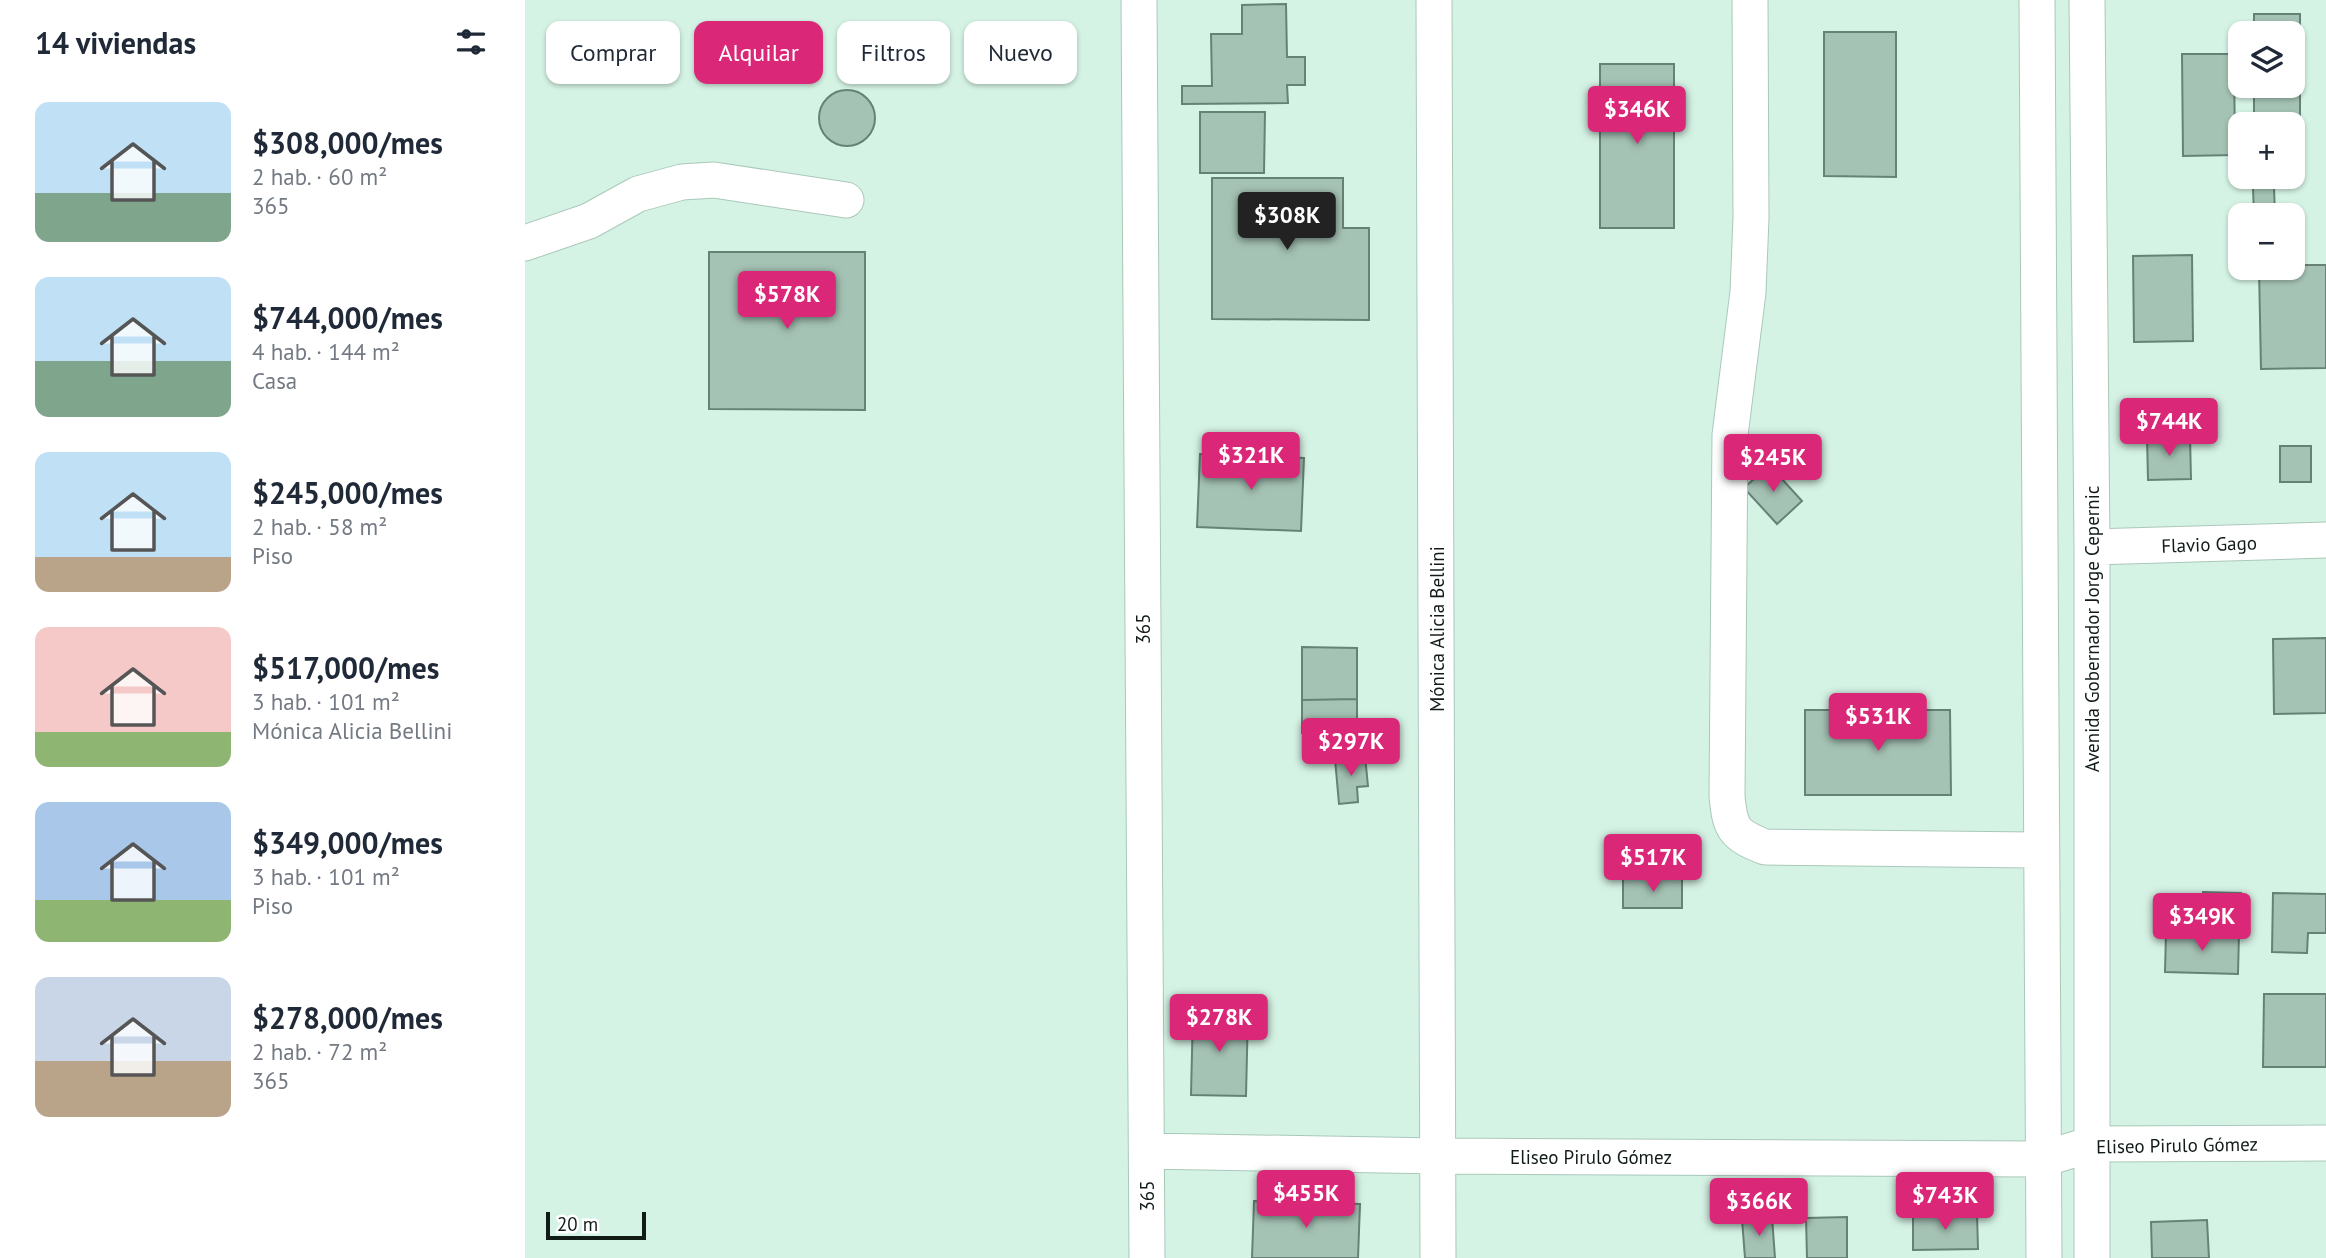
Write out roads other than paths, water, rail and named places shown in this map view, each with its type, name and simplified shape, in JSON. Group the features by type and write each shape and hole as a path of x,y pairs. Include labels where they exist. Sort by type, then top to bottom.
{"street":[{"name":"365","path":"1139,0 1147,1258"},
{"name":"Mónica Alicia Bellini","path":"1434,0 1438,1258"},
{"path":"1750,0 1751,218 1748,292 1730,435 1729,822 1746,840 1766,847 2041,850"},
{"path":"2037,0 2044,1258"},
{"name":"Avenida Gobernador Jorge Cepernic","path":"2087,0 2092,547 2092,1258"},
{"path":"525,243 589,221 638,194 682,182 714,180 846,200"},
{"name":"Flavio Gago","path":"2092,547 2326,540"},
{"name":"Eliseo Pirulo Gómez","path":"1147,1151 1439,1156 2043,1159 2092,1144 2326,1143"}]}
